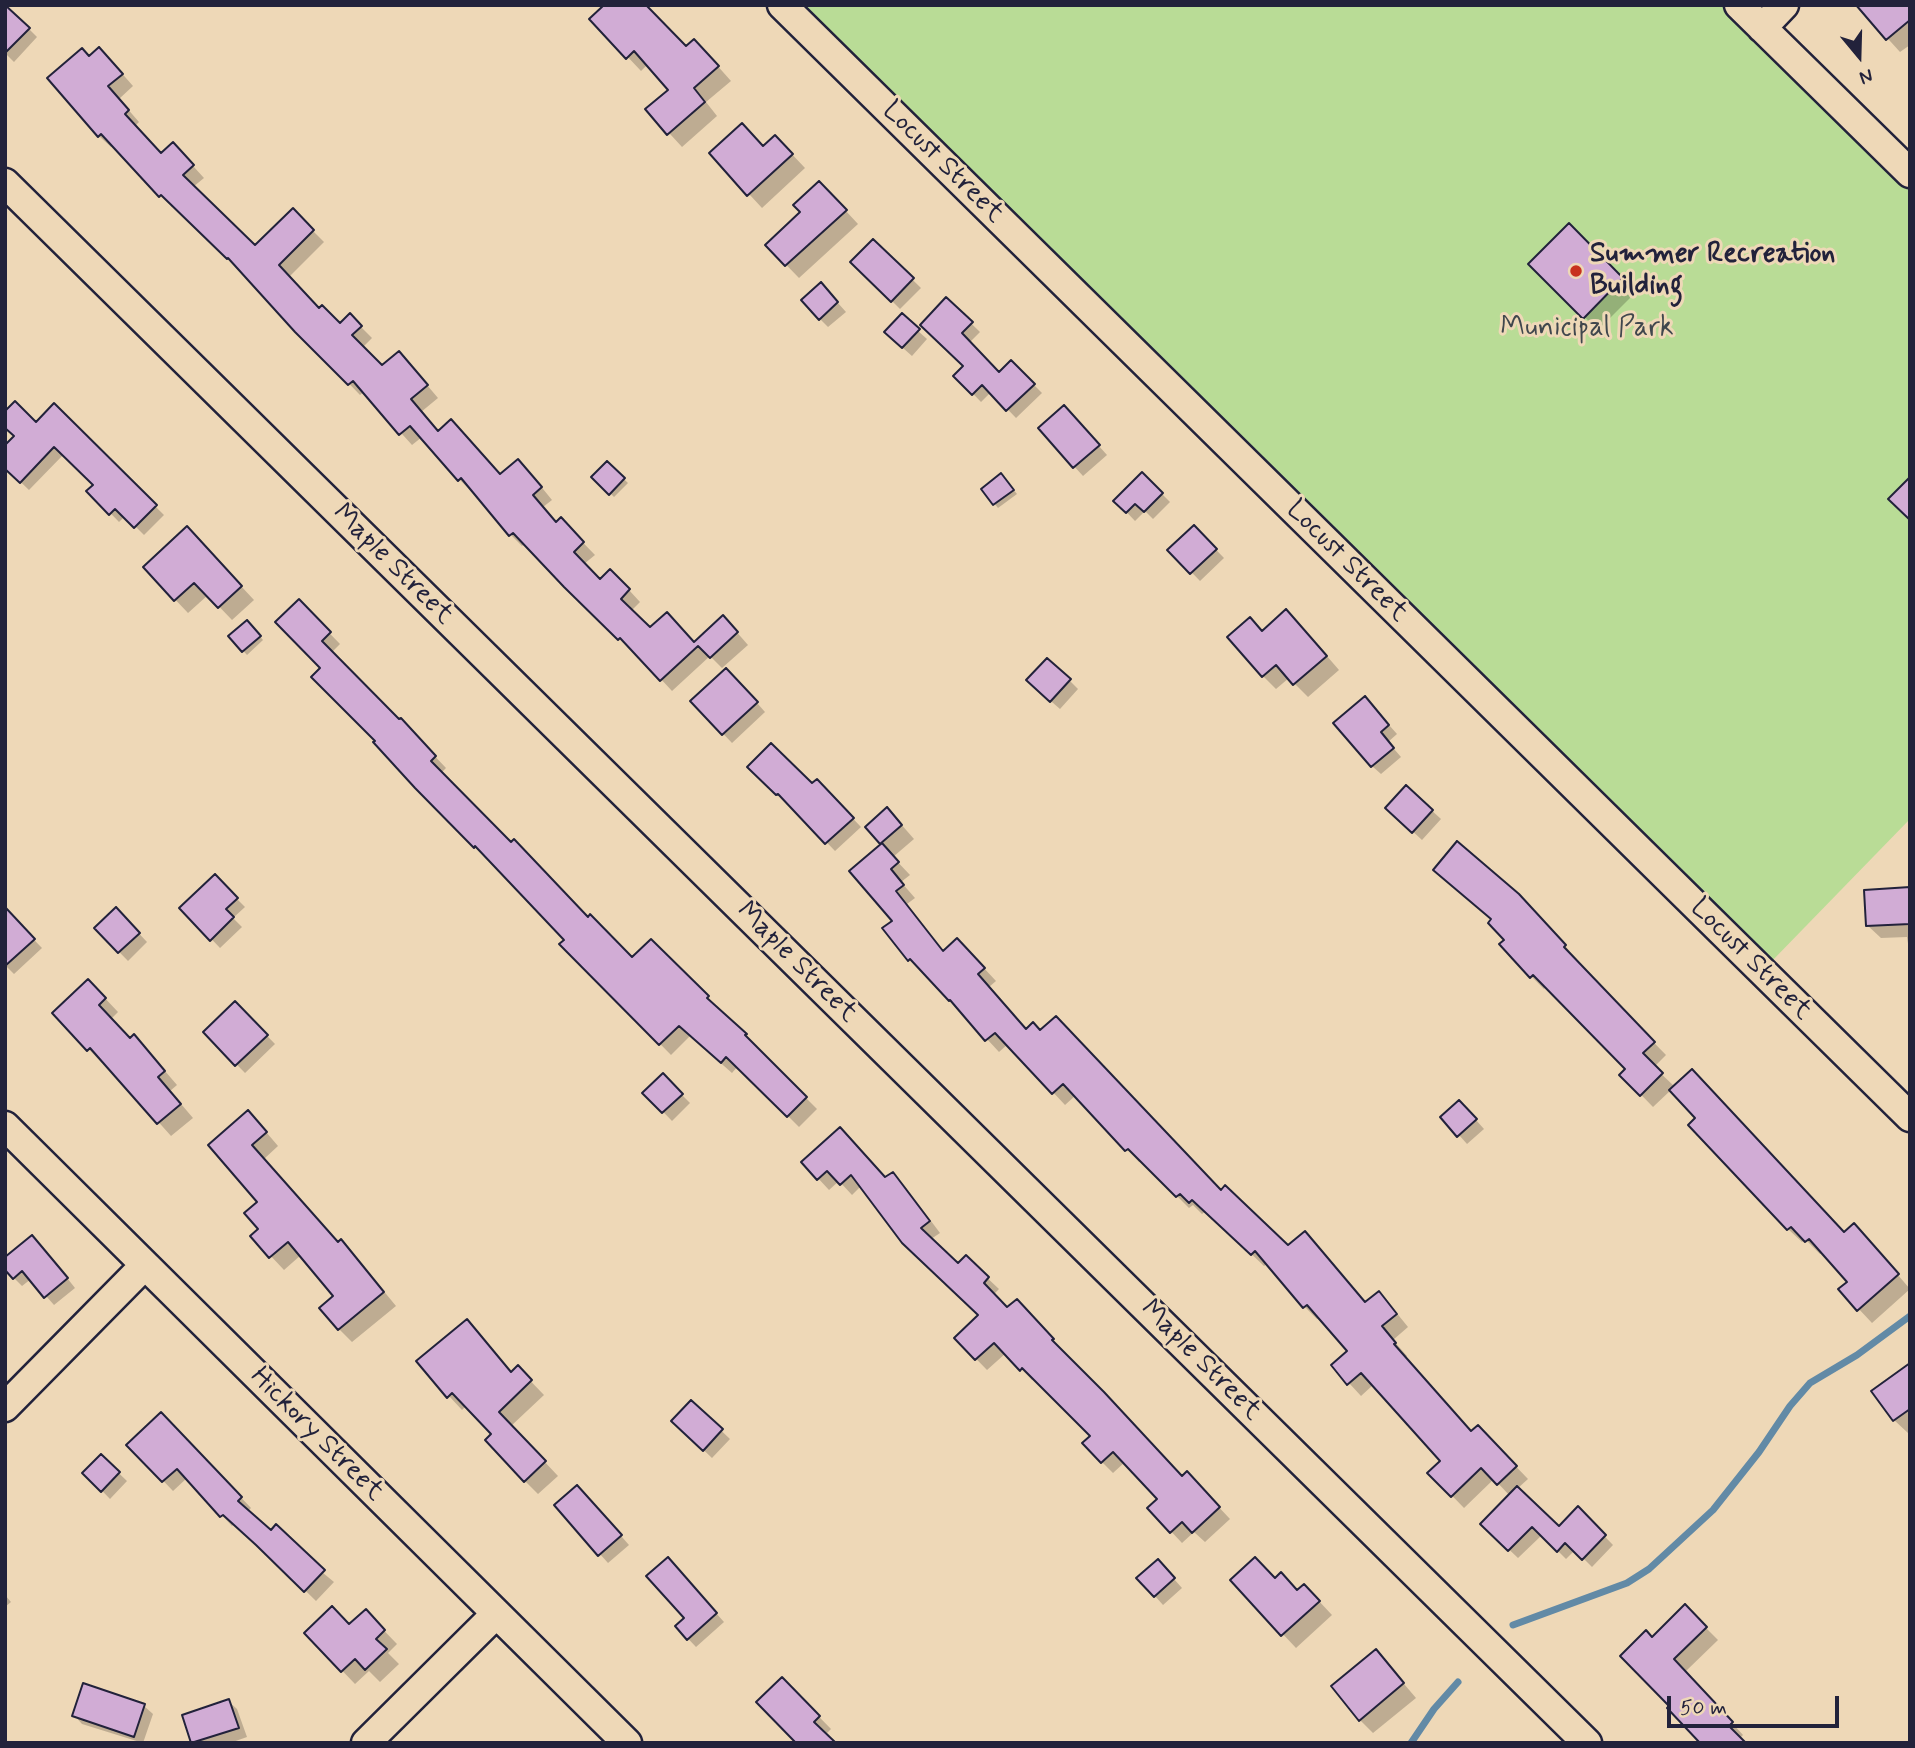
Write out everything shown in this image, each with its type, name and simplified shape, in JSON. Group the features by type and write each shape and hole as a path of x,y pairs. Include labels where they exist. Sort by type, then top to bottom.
{"street":[{"name":"Locust Street","path":"782,5 1910,1117"},
{"path":"1739,5 1910,173"},
{"path":"1762,28 1784,5"},
{"name":"Maple Street","path":"5,183 1587,1743"},
{"name":"Hickory Street","path":"5,1126 627,1743"},
{"path":"5,1407 144,1266"},
{"path":"366,1743 496,1614"}],"green space":[{"name":"Municipal Park","path":"797,5 1726,5 1910,184 1910,819 1770,963"}],"building":[{"path":"5,5 30,28 5,53"},
{"path":"604,5 646,5 686,46 694,39 719,66 694,88 705,102 667,135 645,109 668,90 634,51 626,59 589,19"},
{"path":"1856,5 1910,5 1910,20 1886,40"},
{"path":"99,47 123,74 108,86 129,110 125,114 161,153 173,142 194,165 183,175 255,245 293,208 314,230 279,265 319,308 322,305 340,323 350,313 362,326 352,335 382,365 399,351 428,385 411,399 438,431 451,419 500,474 518,459 542,487 533,495 556,522 561,517 584,542 574,552 600,579 610,569 630,589 621,599 650,627 667,612 694,642 723,615 738,632 710,658 698,646 660,681 513,533 509,536 461,478 458,481 410,426 399,435 353,381 348,385 295,332 228,258 161,195 159,197 101,134 98,137 47,78 82,48 89,56"},
{"path":"742,123 763,146 775,135 793,154 747,196 709,153"},
{"path":"819,181 847,210 785,266 765,245 800,212 793,205"},
{"name":"Summer Recreation Building","path":"1569,223 1623,278 1583,319 1528,264"},
{"path":"873,239 914,278 891,302 850,262"},
{"path":"821,282 838,302 819,320 801,300"},
{"path":"946,297 973,322 962,333 999,372 1011,360 1035,384 1006,411 982,385 972,395 953,376 963,366 920,325"},
{"path":"902,313 920,329 902,348 884,332"},
{"path":"15,401 36,422 54,403 157,505 134,528 115,509 109,515 86,491 93,485 54,447 20,483 5,469 5,445 14,436 5,428 5,411"},
{"path":"1064,405 1100,445 1073,468 1038,428"},
{"path":"607,461 625,478 609,495 591,477"},
{"path":"1142,472 1163,493 1144,512 1135,504 1126,513 1113,501"},
{"path":"1001,473 1014,490 993,505 981,489"},
{"path":"1910,477 1910,520 1888,499"},
{"path":"1194,525 1217,549 1190,574 1167,550"},
{"path":"187,526 242,586 218,608 194,583 174,601 143,567"},
{"path":"299,599 331,632 322,641 399,719 401,718 436,756 431,761 511,842 514,839 588,917 590,914 632,957 651,939 807,1097 787,1117 726,1057 721,1063 679,1026 659,1045 559,944 564,940 311,677 320,668 275,622"},
{"path":"1286,609 1327,656 1293,685 1276,665 1262,677 1227,637 1250,617 1262,631"},
{"path":"247,620 261,636 242,652 228,636"},
{"path":"1047,658 1071,679 1050,702 1026,680"},
{"path":"726,668 758,702 722,735 690,701"},
{"path":"1365,696 1389,725 1381,732 1394,748 1371,767 1333,723"},
{"path":"771,743 812,783 817,779 854,818 825,844 778,794 747,767"},
{"path":"1406,785 1433,810 1412,833 1385,808"},
{"path":"887,807 902,825 880,844 865,827"},
{"path":"1457,841 1519,894 1566,945 1564,947 1655,1042 1643,1053 1663,1073 1640,1096 1619,1075 1625,1069 1533,975 1530,978 1499,944 1504,940 1488,923 1491,919 1433,870"},
{"path":"882,843 899,862 891,869 904,885 896,891 943,951 957,938 985,968 978,974 1026,1029 1033,1022 1040,1030 1056,1016 1221,1190 1225,1185 1288,1245 1305,1231 1365,1302 1379,1291 1397,1314 1382,1326 1396,1343 1394,1344 1471,1431 1478,1425 1517,1466 1497,1485 1481,1468 1451,1497 1427,1473 1440,1461 1361,1373 1347,1385 1331,1365 1347,1351 1307,1305 1303,1308 1255,1251 1251,1255 1192,1200 1189,1203 1180,1194 1176,1197 1128,1149 1125,1151 1063,1084 1052,1094 995,1033 985,1041 950,1000 910,959 908,961 882,928 892,921 849,871"},
{"path":"215,874 238,898 226,909 234,917 210,941 179,908"},
{"path":"1910,887 1910,924 1866,926 1864,890"},
{"path":"5,907 35,939 5,966"},
{"path":"116,907 140,933 118,953 94,928"},
{"path":"88,979 106,998 99,1005 130,1038 134,1034 165,1071 158,1077 181,1104 157,1124 90,1048 87,1051 52,1013"},
{"path":"235,1001 268,1035 235,1066 203,1032"},
{"path":"1692,1069 1844,1232 1854,1223 1899,1274 1857,1311 1838,1289 1847,1282 1809,1239 1805,1242 1791,1227 1787,1230 1688,1125 1695,1118 1669,1090"},
{"path":"663,1073 683,1094 662,1113 642,1093"},
{"path":"1459,1100 1477,1119 1457,1137 1440,1117"},
{"path":"248,1110 267,1132 252,1145 338,1242 341,1239 384,1292 338,1330 319,1308 333,1296 288,1242 269,1258 250,1236 258,1229 244,1213 257,1202 208,1145"},
{"path":"840,1127 885,1177 893,1172 930,1221 921,1228 958,1263 966,1255 989,1277 984,1283 1007,1307 1017,1299 1054,1339 1052,1340 1182,1476 1187,1471 1220,1507 1192,1533 1182,1522 1170,1533 1147,1508 1157,1499 1113,1452 1101,1463 1082,1443 1090,1436 994,1343 975,1360 954,1338 978,1315 902,1243 851,1175 840,1185 827,1171 817,1180 801,1162"},
{"path":"32,1235 68,1278 44,1298 22,1271 13,1279 5,1270 5,1257"},
{"path":"467,1319 511,1372 518,1365 532,1380 499,1412 546,1461 524,1482 485,1440 491,1434 452,1393 447,1398 416,1361"},
{"path":"1910,1363 1910,1409 1893,1421 1871,1391"},
{"path":"691,1400 723,1429 703,1451 671,1421"},
{"path":"161,1412 242,1497 238,1501 271,1530 276,1524 325,1570 304,1592 223,1515 220,1517 177,1469 162,1482 126,1445"},
{"path":"101,1454 120,1472 101,1492 82,1473"},
{"path":"577,1485 622,1535 598,1556 554,1505"},
{"path":"1517,1486 1559,1526 1578,1506 1606,1535 1582,1560 1565,1543 1557,1552 1532,1527 1508,1551 1480,1524"},
{"path":"668,1557 717,1613 687,1640 675,1626 684,1618 646,1576"},
{"path":"1255,1557 1275,1578 1281,1572 1297,1590 1304,1584 1320,1601 1281,1636 1230,1580"},
{"path":"1158,1559 1175,1578 1154,1597 1136,1578"},
{"path":"1685,1604 1707,1627 1674,1659 1733,1722 1729,1726 1746,1743 1700,1743 1667,1708 1669,1706 1620,1656 1646,1630 1652,1637"},
{"path":"332,1606 349,1624 366,1609 385,1630 376,1639 387,1649 365,1670 355,1659 341,1672 304,1633"},
{"path":"1376,1649 1404,1683 1359,1721 1331,1686"},
{"path":"782,1677 820,1716 814,1722 836,1743 796,1743 756,1702"},
{"path":"83,1683 145,1704 134,1737 72,1716"},
{"path":"229,1699 239,1728 191,1743 182,1715"}],"waterway":[{"path":"1513,1625 1627,1583 1649,1569 1713,1510 1810,1383 1857,1355 1910,1316"},
{"path":"1411,1743 1434,1709 1458,1682"}],"place":[{"name":"Summer Recreation Building","path":"1576,271"}]}
